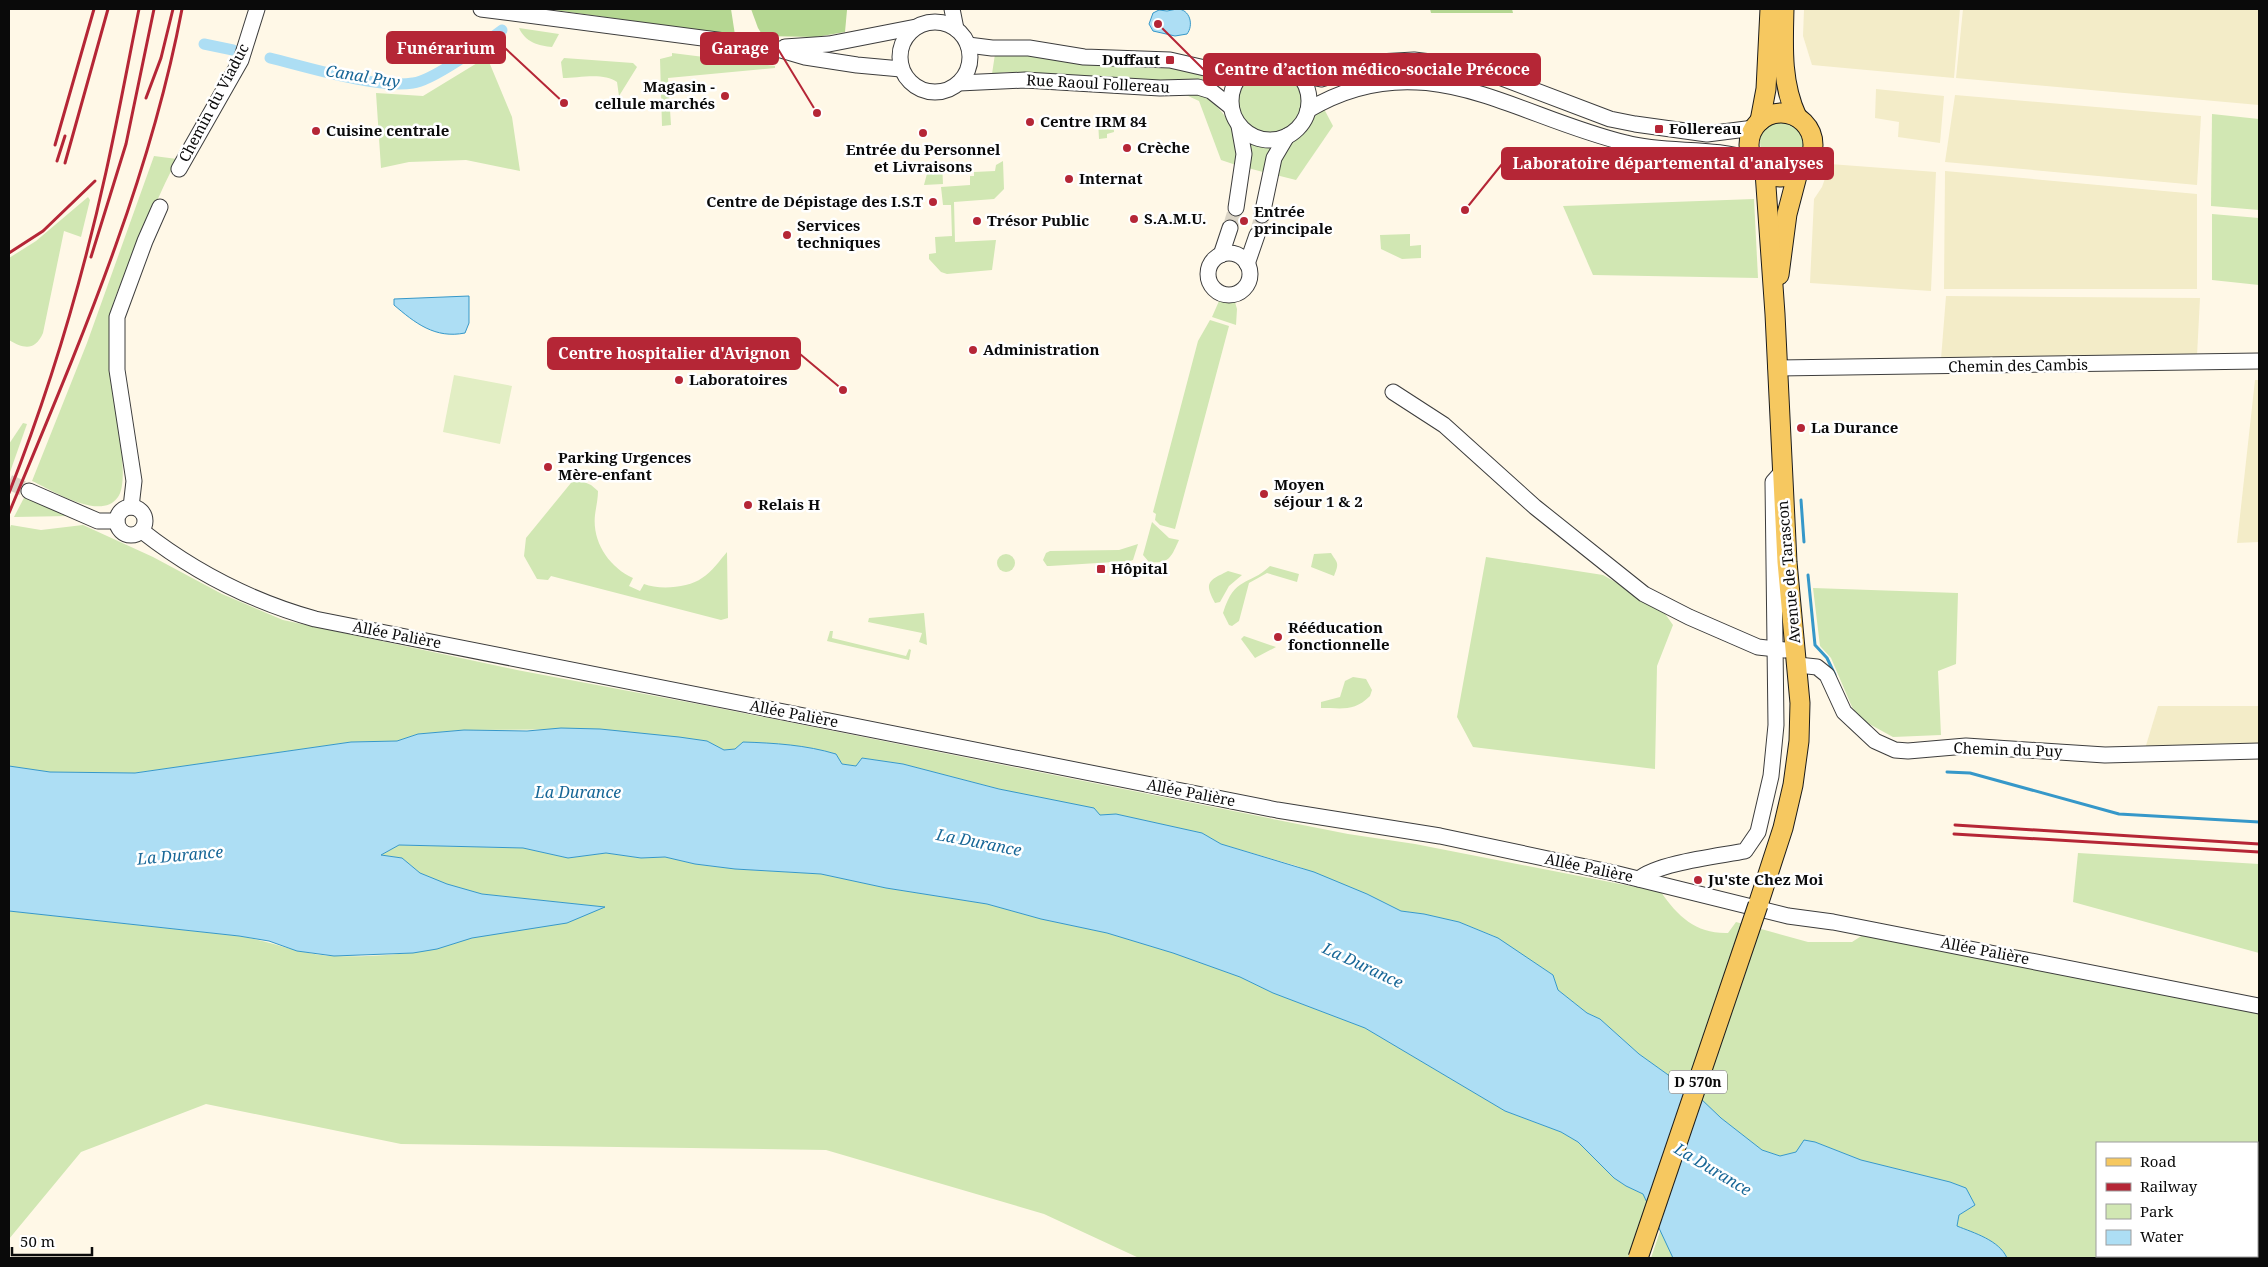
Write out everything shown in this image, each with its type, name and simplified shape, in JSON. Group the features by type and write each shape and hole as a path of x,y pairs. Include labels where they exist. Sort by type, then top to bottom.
{"main road":[{"path":"1770,9 1766,89 1757,125 1749,144 1759,166 1776,176 1787,176 1798,172 1810,158 1812,140 1809,131 1797,117 1788,95 1784,66 1784,9"},
{"path":"1757,125 1778,113 1797,117"},
{"name":"Avenue de Tarascon","path":"1638,1258 1783,828 1793,785 1799,741 1797,658 1787,562 1781,473 1775,314 1759,166"},
{"name":"Avenue de Tarascon","path":"1775,314 1787,214 1798,172"}],"street":[{"name":"Chemin du Viaduc","path":"179,169 243,53 257,9"},
{"path":"481,9 771,47 805,57 857,66 901,69"},
{"path":"952,9 956,29"},
{"path":"771,47 830,44 883,32 925,19 947,24 956,29 968,44 970,53 968,69 959,83 944,91 927,92 911,84 901,69 900,50 909,33 925,19"},
{"name":"Rue Raoul Follereau","path":"968,44 987,48 1029,48 1084,56 1170,60 1214,70 1245,70"},
{"path":"1236,208 1244,154 1239,126 1231,107 1232,87 1245,70 1261,62 1270,61 1288,66 1300,75 1321,79 1378,62 1414,60 1439,63 1494,75 1610,118 1635,124 1707,134 1757,125"},
{"path":"1239,126 1247,133 1261,139 1277,140 1287,136 1301,126 1308,110 1309,93 1300,75"},
{"name":"Rue Raoul Follereau","path":"959,83 1025,80 1160,88 1198,87 1211,91 1231,107"},
{"path":"1308,110 1341,92 1357,87 1378,82 1422,82 1466,89 1625,143 1671,151 1727,153 1759,166"},
{"path":"1262,215 1274,158 1287,136"},
{"path":"131,507 134,481 117,370 117,317 145,240 160,207"},
{"path":"1221,255 1236,254 1247,264 1250,275 1245,288 1238,293 1225,294 1212,286 1209,279 1211,264 1221,255 1230,228"},
{"path":"1247,264 1257,235"},
{"name":"Chemin des Cambis","path":"1776,368 2259,361"},
{"name":"Chemin du Puy","path":"1393,392 1444,425 1535,508 1644,594 1689,617 1758,647 1777,650 1817,667 1827,675 1844,712 1875,741 1895,750 1908,751 1966,746 2105,755 2259,752"},
{"path":"1640,879 1646,873 1672,866 1745,851 1752,844 1758,832 1774,748 1777,650 1773,482 1781,473"},
{"path":"29,491 98,521 117,521"},
{"path":"131,507 140,510 145,518 142,531 135,535 127,535 118,528 117,521 121,511 131,507"},
{"name":"Allée Palière","path":"142,531 209,577 280,609 315,619 1277,810 1440,836 1640,879 1788,916 1843,923 2259,1006"}],"shaded area":[{"path":"1804,9 1960,9 1954,78 1812,65 1803,36"},
{"path":"1963,9 2259,9 2259,105 1956,78"},
{"path":"1876,89 1944,96 1940,143 1898,137 1899,122 1875,118"},
{"path":"1955,95 2201,116 2197,185 1945,162"},
{"path":"1830,164 1936,172 1931,291 1810,283 1814,199 1822,187"},
{"path":"1945,171 2197,194 2197,289 1944,289"},
{"path":"1946,296 2200,298 2197,356 1941,359"},
{"path":"2255,380 2259,380 2259,542 2237,543"},
{"path":"2158,706 2259,706 2259,749 2144,752"}],"green space":[{"path":"547,9 731,9 735,35"},
{"path":"751,9 847,10 845,32 816,37 763,36"},
{"path":"1430,9 1512,9 1513,13 1431,13"},
{"path":"519,28 559,34 552,47 529,40"},
{"path":"672,53 775,66 775,68 668,78 671,125 662,126 660,59 672,56"},
{"path":"995,54 1039,56 1106,66 1166,67 1223,79 1227,85 1219,86 1188,79 1166,81 1008,72 992,74"},
{"path":"487,57 512,117 520,171 466,160 409,162 381,168 376,93 423,96"},
{"path":"564,58 633,63 637,67 619,96 617,82 612,79 598,76 563,78 561,62"},
{"path":"1269,67 1282,69 1292,77 1300,87 1302,100 1300,113 1292,123 1282,131 1269,133 1256,131 1246,123 1238,113 1236,100 1238,87 1246,77 1256,69"},
{"path":"1203,94 1219,109 1230,125 1236,143 1236,165 1221,160 1199,101 1186,95"},
{"path":"1323,107 1333,126 1296,180 1276,175 1277,167 1287,148"},
{"path":"2212,114 2259,119 2259,210 2211,206"},
{"path":"1113,118 1114,132 1107,134 1107,138 1099,139 1098,120"},
{"path":"1782,120 1794,124 1800,130 1804,142 1800,154 1794,160 1782,164 1770,160 1764,154 1760,142 1764,130 1770,124"},
{"path":"1248,141 1254,144 1272,146 1263,172 1248,168"},
{"path":"154,156 177,159 118,291 111,316 113,383 123,462 121,489 118,497 110,504 100,506 89,505 64,497 32,481 87,343"},
{"path":"1003,161 1004,189 994,199 954,202 955,242 996,240 992,270 947,274 941,272 929,259 929,254 936,253 935,237 952,236 951,205 943,205 941,187 970,185 970,176 974,176 974,172 995,171 996,165"},
{"path":"942,163 943,184 924,185 929,166"},
{"path":"88,197 90,200 81,237 64,231 43,333 40,339 29,347 14,343 9,340 9,258 36,241"},
{"path":"1754,199 1758,278 1593,275 1563,206"},
{"path":"2212,214 2259,218 2259,285 2212,280"},
{"path":"1410,234 1410,246 1421,245 1421,258 1402,259 1381,249 1380,235"},
{"path":"1219,301 1235,302 1237,309 1236,325 1212,317"},
{"path":"1210,320 1229,326 1175,529 1160,525 1155,520 1156,514 1153,512 1198,341"},
{"path":"454,375 512,386 500,444 443,432"},
{"path":"23,423 27,424 9,475 9,444"},
{"path":"575,478 591,485 598,491 595,515 596,535 604,553 610,560 624,573 633,578 629,586 640,591 644,584 658,587 674,587 690,584 709,573 727,552 728,618 721,620 551,576 548,580 537,579 524,556 526,538"},
{"path":"26,494 70,516 14,517"},
{"path":"1152,522 1169,538 1179,540 1172,555 1161,562 1149,562 1143,555"},
{"path":"11,525 41,530 83,525 153,557 222,594 283,620 517,670 703,705 1348,834 1415,844 1661,892 1674,909 1689,922 1707,931 1717,933 1728,933 1736,922 1808,942 1852,942 1866,933 2259,1010 2259,1258 2007,1258 1998,1246 1992,1242 1957,1226 1959,1215 1975,1205 1966,1188 1950,1182 1861,1160 1815,1142 1796,1152 1780,1156 1762,1150 1721,1118 1699,1097 1639,1054 1600,1019 1587,1013 1558,990 1553,975 1494,936 1459,922 1401,911 1367,894 1297,866 1221,844 1202,833 1116,814 1100,815 903,764 862,758 856,766 841,764 836,754 802,747 744,742 735,749 724,750 707,741 600,729 464,730 418,734 397,741 351,742 135,773 50,772 9,766 9,530"},
{"path":"1138,544 1133,560 1130,561 1047,566 1043,560 1046,553 1050,551 1119,550"},
{"path":"1331,553 1337,563 1334,576 1311,567 1314,554"},
{"path":"1002,554 1010,554 1015,559 1013,570 1002,572 997,567 997,559"},
{"path":"1486,557 1603,575 1661,608 1673,625 1657,666 1655,769 1473,747 1457,717"},
{"path":"1270,566 1299,574 1297,582 1267,573 1249,583 1239,621 1232,626 1229,625 1223,613 1232,593 1237,587"},
{"path":"1228,571 1242,575 1229,586 1220,602 1215,603 1210,591 1210,583 1216,577"},
{"path":"1813,588 1958,593 1956,664 1938,671 1941,735 1893,737 1862,720 1852,707 1831,658 1820,646"},
{"path":"924,613 927,645 919,642 922,633 868,622 869,618"},
{"path":"830,631 833,631 832,638 906,656 909,649 911,650 909,660 827,641"},
{"path":"1244,636 1276,647 1255,658 1241,639"},
{"path":"1353,677 1366,679 1372,690 1370,696 1359,705 1353,707 1321,708 1321,702 1340,697 1345,681"},
{"path":"399,845 523,848 568,858 606,853 641,858 665,857 695,864 735,869 821,874 886,888 987,904 1041,919 1107,933 1173,953 1240,977 1273,993 1365,1028 1505,1111 1561,1132 1578,1142 1614,1178 1643,1194 1648,1203 1630,1258 1139,1258 1044,1214 826,1150 401,1144 206,1104 81,1152 9,1239 9,911 239,936 312,954 360,956 398,954 439,948 474,937 604,907 482,894 447,884 420,873 402,858 381,855"},
{"path":"2078,853 2259,864 2259,953 2073,902"},
{"path":"1661,1228 1673,1258 1651,1258"}],"water":[{"path":"1177,9 1185,12 1190,18 1187,34 1175,36 1153,31 1149,24 1153,13 1159,10"},
{"path":"469,296 469,323 465,333 444,334 435,332 410,318 394,305 394,299"},
{"name":"La Durance","path":"561,728 600,729 679,737 707,741 724,750 735,749 743,742 790,745 836,754 842,764 856,766 862,758 903,764 999,789 1094,808 1100,815 1116,814 1202,833 1221,844 1314,872 1367,894 1401,911 1459,922 1498,938 1553,975 1558,990 1587,1013 1600,1019 1639,1054 1699,1097 1721,1118 1762,1150 1780,1156 1796,1152 1804,1140 1815,1142 1861,1160 1950,1182 1966,1188 1975,1205 1959,1215 1957,1226 1992,1242 1998,1246 2007,1258 1673,1258 1643,1194 1614,1178 1578,1142 1561,1132 1505,1111 1365,1028 1273,993 1240,977 1173,953 1107,933 1041,919 987,904 886,888 821,874 735,869 695,864 665,857 641,858 606,853 568,858 523,848 399,845 381,855 402,858 420,873 447,884 482,894 605,907 567,923 472,938 437,949 413,953 334,956 297,951 269,941 239,936 9,911 9,766 50,772 135,773 351,742 397,741 418,734 464,730 527,731"}],"waterway":[{"name":"Canal Puy","path":"270,58 362,80 381,83 413,83 422,81 445,69 502,30"},
{"name":"Canal Puy","path":"204,44 233,50"},
{"path":"1801,500 1804,542"},
{"path":"1808,575 1815,645 1827,658 1835,675"},
{"path":"1947,772 1970,773 2119,814 2259,822"}],"tunnel":[{"path":"1230,228 1236,208"},
{"path":"1257,235 1262,215"},
{"path":"9,482 29,491"}],"railway":[{"path":"55,145 94,9"},
{"path":"65,163 108,9"},
{"path":"9,493 38,414 76,294 97,213 139,9"},
{"path":"91,257 126,144 154,9"},
{"path":"146,98 161,58 173,9"},
{"path":"9,513 85,328 131,202 151,139 182,9"},
{"path":"57,161 65,136"},
{"path":"9,253 43,231 95,181"},
{"path":"1955,825 2259,844"},
{"path":"1954,834 2259,852"}],"place":[{"name":"Centre d’action médico-sociale Précoce","path":"1158,24"},
{"name":"Duffaut","path":"1170,60"},
{"name":"Magasin - cellule marchés","path":"725,96"},
{"name":"Funérarium","path":"564,103"},
{"name":"Garage","path":"817,113"},
{"name":"Centre IRM 84","path":"1030,122"},
{"name":"Follereau","path":"1659,129"},
{"name":"Cuisine centrale","path":"316,131"},
{"name":"Entrée du Personnel et Livraisons","path":"923,133"},
{"name":"Crèche","path":"1127,148"},
{"name":"Internat","path":"1069,179"},
{"name":"Centre de Dépistage des I.S.T","path":"933,202"},
{"name":"Laboratoire départemental d'analyses","path":"1465,210"},
{"name":"S.A.M.U.","path":"1134,219"},
{"name":"Trésor Public","path":"977,221"},
{"name":"Entrée principale","path":"1244,221"},
{"name":"Services techniques","path":"787,235"},
{"name":"Administration","path":"973,350"},
{"name":"Laboratoires","path":"679,380"},
{"name":"Centre hospitalier d'Avignon","path":"843,390"},
{"name":"La Durance","path":"1801,428"},
{"name":"Parking Urgences Mère-enfant","path":"548,467"},
{"name":"Moyen séjour 1 & 2","path":"1264,494"},
{"name":"Relais H","path":"748,505"},
{"name":"Hôpital","path":"1101,569"},
{"name":"Rééducation fonctionnelle","path":"1278,637"},
{"name":"Ju'ste Chez Moi","path":"1698,880"}]}
